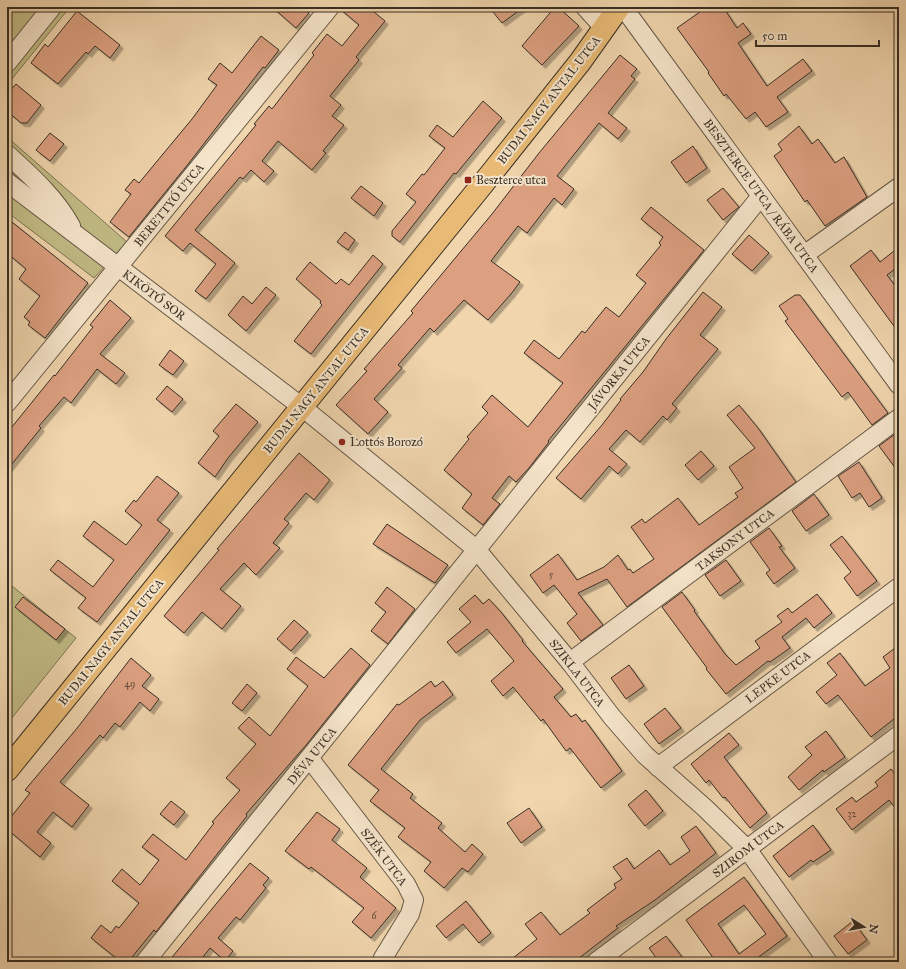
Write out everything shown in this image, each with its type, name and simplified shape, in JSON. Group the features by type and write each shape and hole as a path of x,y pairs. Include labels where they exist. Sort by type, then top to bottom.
{"main road":[{"name":"BUDAI NAGY ANTAL UTCA","path":"7,770 499,163 605,28 619,7"}],"street":[{"path":"7,62 52,7"},
{"name":"BERETTYÓ UTCA","path":"7,403 330,7"},
{"path":"585,7 605,28"},
{"name":"BESZTERCE UTCA / RÁBA UTCA","path":"623,7 899,385"},
{"path":"7,154 29,174 63,210 76,235"},
{"name":"KIKÖTŐ SOR","path":"7,182 302,407"},
{"path":"804,255 899,187"},
{"name":"JÁVORKA UTCA","path":"476,549 761,196"},
{"name":"SZIKLA UTCA","path":"302,407 476,549 570,662 612,717 658,767 705,808 747,849 828,962"},
{"name":"TAKSONY UTCA","path":"570,662 899,418"},
{"name":"DÉVA UTCA","path":"145,962 310,759 476,549"},
{"name":"LEPKE UTCA","path":"658,767 899,587"},
{"name":"SZIROM UTCA","path":"596,962 899,735"},
{"name":"SZÉK UTCA","path":"310,759 406,884 414,900 410,914 382,962"}],"shaded area":[{"path":"7,7 70,7 7,85"},
{"path":"7,137 127,242 94,278 7,212"},
{"path":"7,582 76,638 7,724"}],"building":[{"path":"272,7 302,7 309,13 296,28"},
{"path":"340,7 368,7 385,21 356,57 359,60 330,96 341,105 332,116 344,125 323,151 326,153 312,170 278,141 262,161 274,171 264,182 251,170 243,179 240,177 195,230 235,263 206,299 195,291 216,264 190,243 183,251 165,236 256,125 254,124 269,106 272,109 314,55 312,53 327,34 342,46 359,25 340,9"},
{"path":"500,7 524,7 502,23 493,12"},
{"path":"555,7 558,7 579,26 542,65 522,46"},
{"path":"707,7 723,7 737,28 743,23 751,34 738,43 767,86 803,59 812,71 777,97 788,112 766,127 755,112 746,119 726,94 724,96 708,73 709,72 677,28"},
{"path":"77,11 120,45 110,58 95,46 88,54 86,52 58,84 31,63 45,44 48,47"},
{"path":"261,36 279,50 265,68 263,67 189,163 129,237 110,222 131,194 125,190 134,179 139,183 192,119 217,85 208,79 220,63 232,73"},
{"path":"620,55 637,69 631,76 635,79 608,113 627,128 618,139 599,123 557,176 574,189 562,205 554,198 527,233 518,226 491,261 520,282 488,320 464,300 434,332 430,328 398,365 402,368 374,399 388,412 368,434 336,405 367,371 364,369 413,313 411,311 492,214 539,153"},
{"path":"16,84 41,105 27,123 21,123 7,111 7,94"},
{"path":"483,101 502,118 456,174 454,173 400,242 392,236 392,231 416,202 406,194 422,174 424,175 445,148 429,136 437,125 453,137"},
{"path":"799,126 812,144 818,139 835,163 844,157 867,197 825,226 807,200 805,202 774,156 782,150 778,144"},
{"path":"50,133 64,144 50,161 36,150"},
{"path":"693,146 707,168 686,183 671,162"},
{"path":"361,186 383,203 374,216 351,198"},
{"path":"723,188 739,207 723,220 707,200"},
{"path":"651,207 704,250 548,441 549,442 529,468 516,482 509,476 492,498 500,504 483,525 462,508 472,494 444,470 469,439 467,437 488,413 482,407 492,395 528,427 563,383 524,353 534,340 559,359 582,331 585,333 606,307 619,317 646,283 636,275 661,245 659,243 663,237 641,219"},
{"path":"7,218 88,283 45,338 28,325 30,322 24,317 40,296 19,279 26,269 7,253"},
{"path":"345,232 355,240 348,250 337,242"},
{"path":"749,235 769,253 752,271 732,254"},
{"path":"899,247 899,266 887,275 899,291 899,333 850,266 871,250 880,262"},
{"path":"373,255 383,264 311,354 294,341 322,305 320,303 321,301 296,279 310,262 336,284 341,279 349,285"},
{"path":"266,287 276,295 246,331 228,315 243,296 252,304"},
{"path":"703,292 722,307 700,335 718,349 672,404 677,408 667,420 663,416 640,442 626,430 609,449 627,464 618,474 609,466 581,499 556,478 602,425 621,400 620,399 643,372 666,339"},
{"path":"795,295 800,295 888,413 872,425 848,392 842,397 785,321 788,319 779,306"},
{"path":"110,300 131,318 100,354 125,373 116,384 97,369 71,403 64,397 39,426 41,428 7,470 7,433 54,375 55,376 93,327 90,325"},
{"path":"170,350 184,361 173,375 159,365"},
{"path":"167,386 183,399 172,412 156,399"},
{"path":"236,404 258,422 228,458 215,477 198,463 219,436 213,431"},
{"path":"739,405 758,428 796,482 627,607 607,579 578,593 603,625 581,641 567,623 577,614 554,585 543,593 530,575 558,554 577,580 604,567 618,555 628,570 630,569 633,573 654,559 631,527 642,519 645,523 678,498 699,525 738,497 735,493 743,488 729,467 755,448 727,415"},
{"path":"899,431 899,473 879,446"},
{"path":"701,451 714,466 698,480 685,465"},
{"path":"299,453 330,480 314,500 306,493 284,519 289,523 273,543 280,548 256,575 244,563 220,589 241,606 222,629 202,612 184,633 164,616 219,550 217,549"},
{"path":"859,462 882,498 869,507 860,493 852,498 838,476"},
{"path":"157,476 179,493 157,520 170,530 97,622 78,608 86,598 50,570 58,560 93,587 114,560 83,536 94,521 126,545 142,525 125,511 134,500 136,502"},
{"path":"814,494 829,515 806,531 792,511"},
{"path":"387,524 448,565 435,583 373,544"},
{"path":"769,528 782,546 779,547 795,568 774,584 766,573 770,570 750,542"},
{"path":"842,536 877,581 857,596 844,578 851,572 830,545"},
{"path":"726,560 741,581 720,596 705,575"},
{"path":"387,587 415,609 388,644 371,631 386,612 375,603"},
{"path":"682,592 725,654 736,665 760,648 755,641 782,622 777,616 788,608 792,613 817,594 832,613 814,628 806,618 782,637 790,648 770,662 768,661 726,694 706,669 707,668 662,607"},
{"path":"475,595 483,604 489,599 501,612 523,640 522,641 563,689 554,697 571,717 576,714 582,722 585,720 622,771 601,788 570,748 566,751 543,719 541,721 513,687 503,696 491,681 514,661 487,629 456,653 447,642 471,622 459,609"},
{"path":"23,597 65,629 56,640 15,607"},
{"path":"294,620 308,632 291,651 277,639"},
{"path":"899,645 899,715 871,737 838,695 826,704 816,692 837,675 827,663 840,653 865,686 890,668 883,657"},
{"path":"351,648 370,665 307,744 246,814 247,816 156,932 154,930 128,962 121,962 91,938 101,925 111,933 116,926 119,928 139,903 112,881 122,869 140,885 159,860 142,847 153,834 186,860 214,823 212,822 240,790 226,778 256,744 238,728 249,717 270,736 308,686 287,669 296,657 324,678"},
{"path":"131,658 151,675 142,686 159,699 150,711 140,702 120,727 115,723 103,738 100,735 60,782 89,805 72,827 53,812 37,832 51,843 40,857 7,829 7,822 30,793 25,790 78,727"},
{"path":"629,665 644,686 626,699 611,678"},
{"path":"431,681 435,687 443,681 453,695 420,720 381,769 413,794 410,798 442,823 438,828 465,852 472,844 483,854 468,872 462,868 444,888 424,871 431,862 398,837 405,828 370,801 379,790 348,765 397,704 399,705"},
{"path":"247,684 257,693 242,711 232,703"},
{"path":"665,708 681,728 659,744 644,724"},
{"path":"826,731 845,757 824,772 823,770 799,790 788,777 812,755 805,747"},
{"path":"729,733 739,745 724,757 767,813 750,828 725,797 723,798 709,780 706,783 691,764"},
{"path":"891,769 899,779 899,813 889,800 852,830 836,809 852,797 856,802 878,786 875,782"},
{"path":"646,790 663,811 645,826 628,805"},
{"path":"171,801 185,812 174,825 160,814"},
{"path":"529,808 542,827 521,843 507,823"},
{"path":"317,812 340,829 332,840 367,868 360,877 396,908 371,938 352,922 364,908 311,867 309,869 285,851"},
{"path":"813,825 831,850 813,862 811,860 789,877 773,856"},
{"path":"696,826 716,853 655,900 616,926 618,928 574,962 508,962 537,939 525,924 541,912 560,935 590,913 587,910 616,888 614,884 622,879 613,867 627,858 634,869 659,850 670,865 690,851 681,837"},
{"path":"250,863 269,878 263,885 266,888 240,920 236,917 218,938 233,951 225,961 210,948 199,962 168,962"},
{"path":"744,877 787,936 752,962 716,962 686,920","holes":["744,905 766,934 739,954 718,924"]},
{"path":"466,901 491,933 479,943 463,924 446,938 436,926"},
{"path":"853,921 867,940 848,954 834,936"},
{"path":"666,936 686,962 659,962 649,948"}],"place":[{"name":"Beszterce utca","path":"468,180"},
{"name":"Lottós Borozó","path":"342,442"}]}
